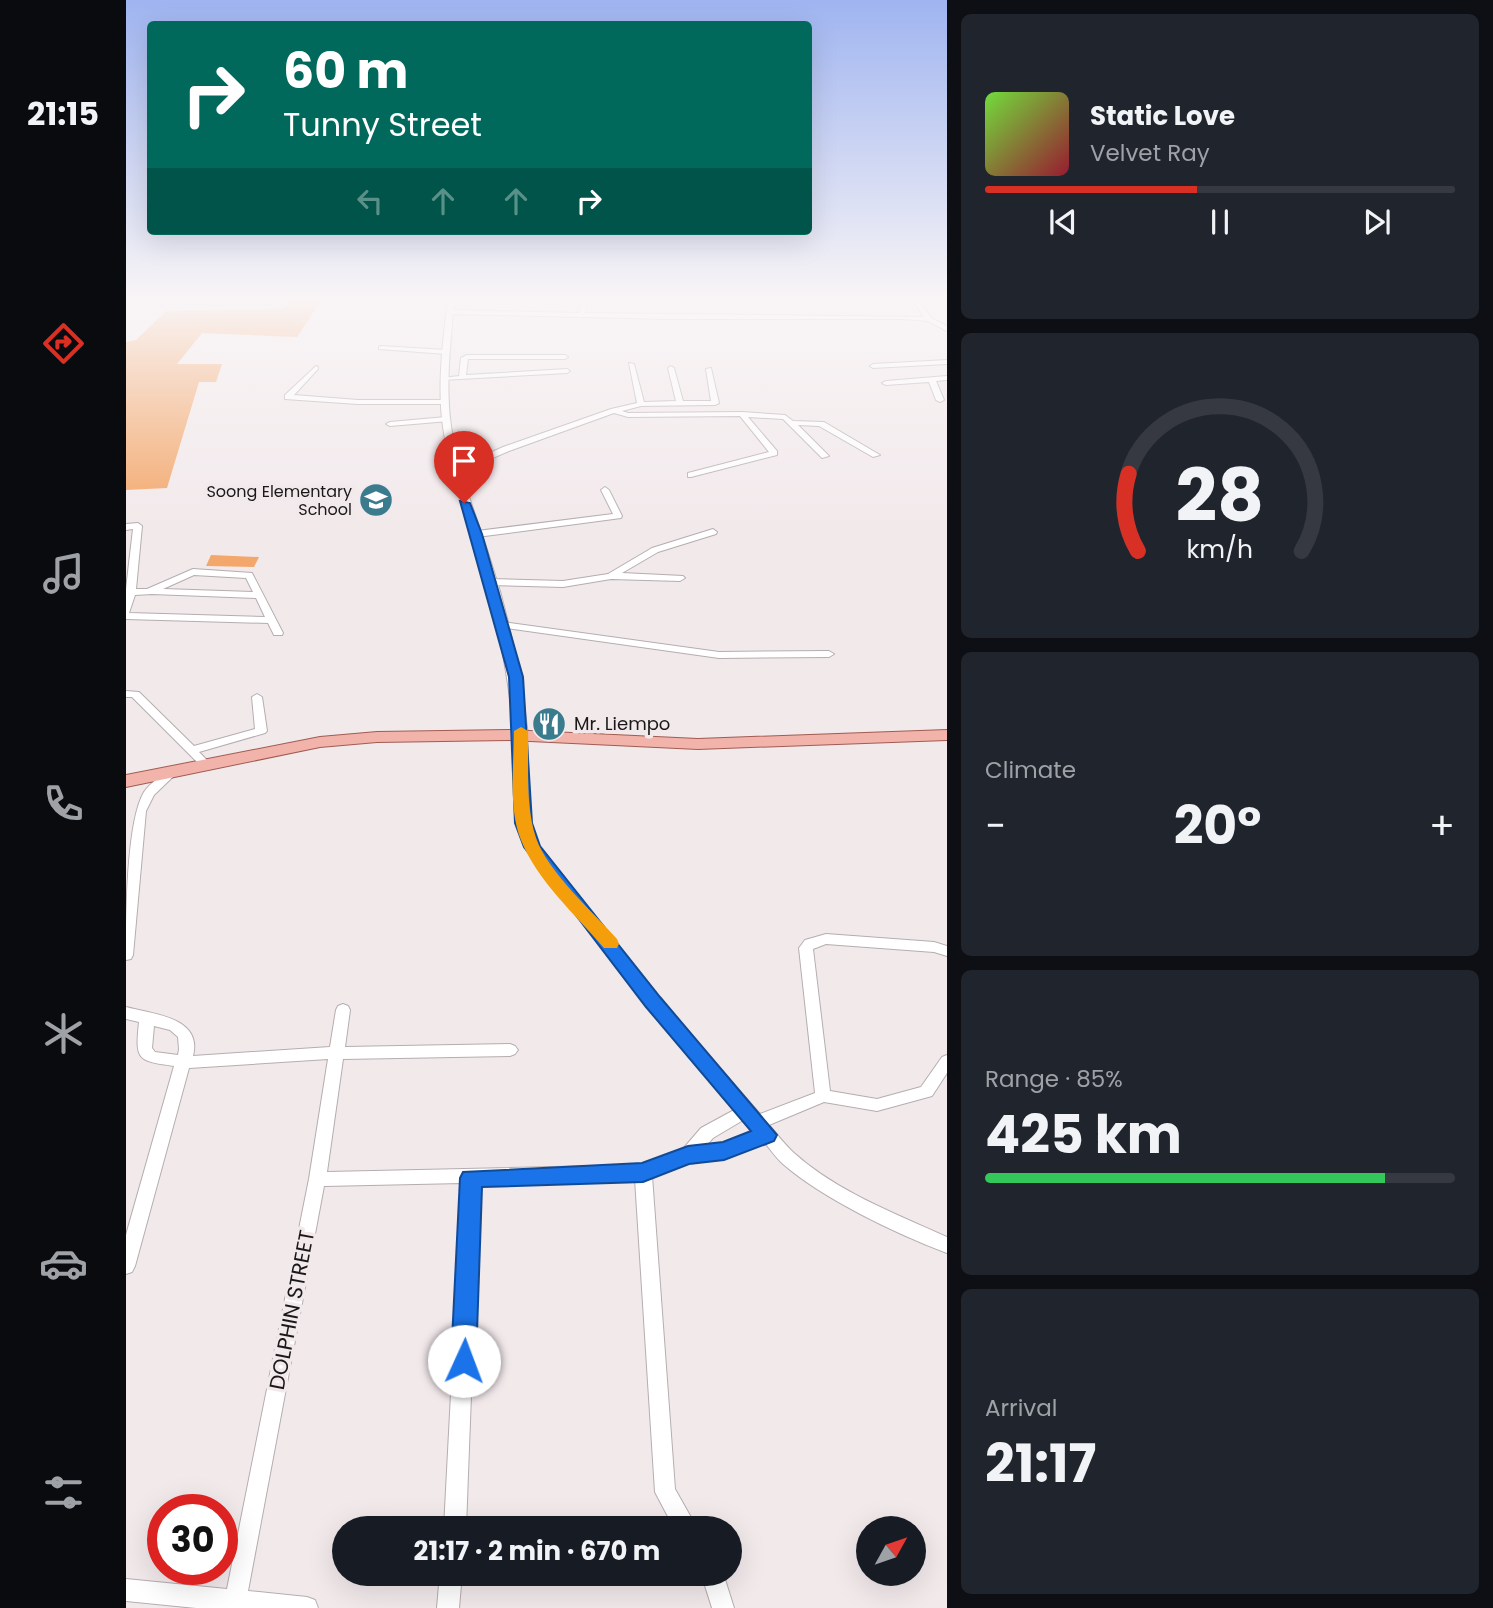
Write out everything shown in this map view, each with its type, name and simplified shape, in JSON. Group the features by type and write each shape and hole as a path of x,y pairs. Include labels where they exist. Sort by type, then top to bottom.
{"main road":[{"path":"126,781 320,742 425,734 521,735 698,744 947,735"}],"street":[{"path":"312,374 288,397 380,403 445,402"},
{"path":"444,374 446,419 464,503 477,534 516,677 524,823 532,847 653,1002 798,1168 884,1217 947,1245"},
{"path":"444,379 520,374"},
{"path":"634,374 641,404"},
{"path":"673,374 680,404"},
{"path":"457,470 506,449 614,411 641,404 716,402 710,374"},
{"path":"886,383 947,378"},
{"path":"932,379 940,400"},
{"path":"614,411 628,415 772,414 785,417 825,456"},
{"path":"691,475 774,453 742,414"},
{"path":"390,424 446,419"},
{"path":"791,423 821,424 876,455"},
{"path":"477,534 618,516 605,490"},
{"path":"126,527 138,526 126,614 272,620"},
{"path":"611,576 656,550 713,532"},
{"path":"149,592 198,572 249,575 278,633"},
{"path":"490,582 563,583 611,576 680,578"},
{"path":"129,592 259,595"},
{"path":"503,625 719,654 829,654"},
{"path":"126,694 135,694 206,765"},
{"path":"192,750 261,731 257,697"},
{"path":"126,955 140,811 149,793 172,772"},
{"path":"823,1096 806,948 810,943 826,939 934,947 947,951"},
{"name":"DOLPHIN STREET","path":"235,1604 317,1179 343,1010"},
{"path":"126,1013 175,1026 185,1034 185,1062 126,1266"},
{"path":"147,1018 144,1049 151,1057 185,1062 336,1054 510,1050"},
{"path":"688,1155 707,1133 756,1123 823,1096 877,1105 926,1092 947,1061"},
{"path":"317,1179 471,1178 643,1172 688,1155 724,1151 756,1123"},
{"path":"643,1172 665,1492 679,1516"},
{"path":"456,1516 471,1178"},
{"path":"448,1608 450,1586"},
{"path":"716,1586 723,1608"},
{"path":"126,1590 235,1604 306,1608"}],"shaded area":[{"path":"126,374 219,374 216,382 199,382 167,488 126,490"},
{"path":"211,555 259,557 254,567 206,566"}],"slow traffic":[{"path":"521,731 521,794 528,839 544,866 610,944"}],"place":[{"name":"Soong Elementary School","path":"376,500"},
{"name":"Mr. Liempo","path":"549,724"}],"route":[{"path":"464,503 477,534 516,677 521,735 521,794 525,831 532,847 544,866 598,927 653,1002 766,1135 724,1151 688,1155 643,1172 471,1178 464,1361"}]}
